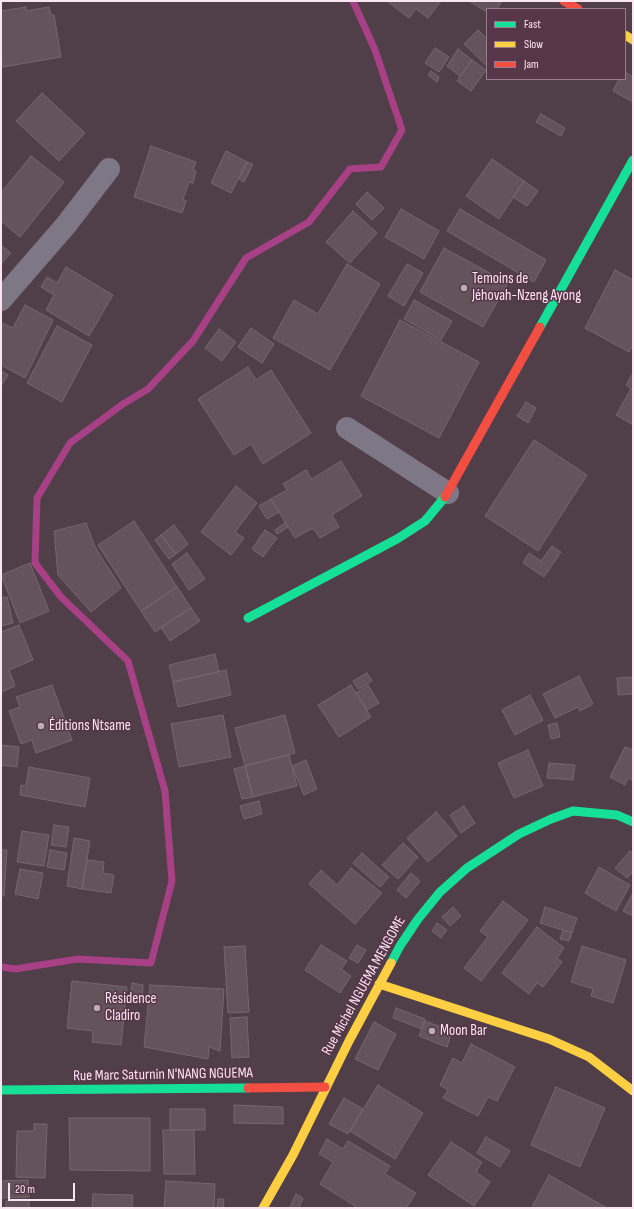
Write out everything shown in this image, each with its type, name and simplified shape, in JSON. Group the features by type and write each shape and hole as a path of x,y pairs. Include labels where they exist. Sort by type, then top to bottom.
{"street":[{"path":"564,1 576,8"},
{"path":"248,618 408,532 425,521 448,493 633,160"},
{"path":"1,300 66,225 109,169"},
{"path":"347,428 448,493"},
{"name":"Rue Michel NGUEMA MENGOME","path":"264,1208 293,1155 325,1087 400,946 418,918 440,892 467,868 498,848 526,831 551,819 573,811 617,815 633,822"},
{"path":"379,984 549,1039 589,1057 633,1091"},
{"name":"Rue Marc Saturnin N'NANG NGUEMA","path":"1,1090 325,1087"}],"building":[{"path":"387,1 441,1 428,18 416,9 409,18"},
{"path":"469,1 502,1 498,8 486,8 486,11"},
{"path":"26,7 26,11 49,7 51,15 54,15 61,57 3,67 1,56 1,11"},
{"path":"478,30 486,38 486,65 464,44"},
{"path":"435,48 449,57 439,72 425,63"},
{"path":"458,49 472,60 460,76 447,66"},
{"path":"472,60 486,70 471,91 457,81"},
{"path":"431,71 439,77 437,82 428,75"},
{"path":"626,73 633,77 633,102 613,91 618,80 626,80"},
{"path":"42,93 85,133 59,161 16,121"},
{"path":"541,114 565,128 561,136 536,122"},
{"path":"151,146 196,162 193,170 196,171 193,183 189,182 183,199 186,201 182,213 134,197"},
{"path":"226,151 247,162 231,193 211,183"},
{"path":"31,156 64,182 20,237 1,221 1,193"},
{"path":"492,159 524,181 499,219 466,196"},
{"path":"247,162 253,164 244,182 239,179"},
{"path":"524,181 538,191 527,206 513,197"},
{"path":"367,192 384,208 372,220 356,204"},
{"path":"401,209 439,231 424,259 385,237"},
{"path":"460,209 546,260 534,282 447,231"},
{"path":"353,211 377,233 350,263 326,242"},
{"path":"1,245 11,253 1,264"},
{"name":"Temoins de Jéhovah-Nzeng Ayong","path":"444,248 508,283 483,327 420,292"},
{"path":"347,264 380,284 330,370 273,338 294,300 318,314"},
{"path":"407,264 423,273 404,306 388,296"},
{"path":"66,267 113,295 89,336 46,310 54,295 41,287 47,277 57,283"},
{"path":"615,270 633,280 633,345 629,352 585,328"},
{"path":"414,300 452,321 441,340 404,319"},
{"path":"25,305 53,320 25,378 1,365 1,325 2,323 13,328"},
{"path":"400,320 479,362 439,438 361,396"},
{"path":"57,326 92,345 62,402 27,383"},
{"path":"251,328 274,344 262,363 238,347"},
{"path":"219,329 236,342 222,361 205,348"},
{"path":"248,367 256,380 271,370 311,433 263,464 251,444 234,455 198,399"},
{"path":"1,371 8,375 1,386"},
{"path":"633,373 633,390 626,385"},
{"path":"631,389 633,390 633,425 616,415"},
{"path":"526,402 536,408 528,423 517,416"},
{"path":"534,440 587,475 538,551 485,516"},
{"path":"341,461 362,496 332,515 339,527 320,538 313,528 295,538 271,499 287,490 283,484 306,470 312,479"},
{"path":"236,486 257,503 235,532 244,538 231,555 201,532"},
{"path":"271,499 279,512 267,519 259,506"},
{"path":"134,521 177,587 141,611 98,545"},
{"path":"86,523 95,547 121,588 91,612 58,575 54,531"},
{"path":"285,523 288,527 277,534 275,530"},
{"path":"174,525 188,544 176,554 161,535"},
{"path":"265,530 277,538 263,557 252,549"},
{"path":"161,535 176,554 169,559 155,540"},
{"path":"552,546 561,552 544,577 523,563 529,553 541,561"},
{"path":"187,553 205,579 189,590 172,564"},
{"path":"30,563 49,611 20,623 1,575"},
{"path":"177,587 191,608 155,632 141,611"},
{"path":"7,597 13,623 1,626 1,598"},
{"path":"191,608 200,621 170,641 161,627"},
{"path":"19,625 33,660 9,670 15,686 1,692 1,632"},
{"path":"215,654 219,672 173,682 169,665"},
{"path":"226,670 231,695 178,707 173,682"},
{"path":"367,673 372,681 358,689 353,681"},
{"path":"579,676 593,704 580,711 578,707 555,718 543,694"},
{"path":"633,677 633,694 618,695 617,678"},
{"name":"Éditions Ntsame","path":"52,685 72,740 36,753 32,740 21,744 9,711 20,707 16,697"},
{"path":"351,685 371,717 339,737 318,705"},
{"path":"368,685 379,703 367,710 356,693"},
{"path":"530,695 543,720 515,735 502,710"},
{"path":"223,715 231,757 179,767 171,724"},
{"path":"285,715 295,753 245,766 235,728"},
{"path":"557,723 560,737 551,739 548,725"},
{"path":"1,745 19,747 17,767 1,765"},
{"path":"625,747 633,750 633,781 628,778 625,785 610,777"},
{"path":"528,750 543,786 514,798 498,763"},
{"path":"289,755 297,786 253,797 245,766"},
{"path":"306,760 317,789 304,795 292,766"},
{"path":"549,763 575,765 573,780 547,778"},
{"path":"245,766 253,797 242,799 234,769"},
{"path":"29,767 90,778 85,807 20,795 21,785 26,786"},
{"path":"259,801 262,814 244,819 240,806"},
{"path":"464,806 475,823 461,833 450,815"},
{"path":"436,812 457,836 428,862 407,838"},
{"path":"54,825 69,827 66,847 51,845"},
{"path":"22,831 49,835 44,866 17,862"},
{"path":"74,838 90,841 82,889 67,886"},
{"path":"403,843 418,857 398,879 382,865"},
{"path":"1,850 7,850 4,896 1,896"},
{"path":"50,850 67,853 64,870 47,867"},
{"path":"630,851 633,854 633,872 627,878 615,868"},
{"path":"362,853 389,877 380,887 353,863"},
{"path":"87,860 104,862 103,873 114,875 111,893 82,889"},
{"path":"599,867 630,885 616,911 585,893"},
{"path":"351,868 382,893 355,924 309,884 321,870 337,885"},
{"path":"20,869 43,873 38,899 15,894"},
{"path":"411,873 420,881 406,898 397,890"},
{"path":"633,893 633,916 623,911"},
{"path":"503,901 528,920 481,981 464,968 488,937 480,931"},
{"path":"453,907 461,916 450,926 442,917"},
{"path":"545,907 577,918 572,933 540,923"},
{"path":"437,923 447,930 441,938 432,931"},
{"path":"537,927 564,948 557,958 562,962 543,987 537,983 529,994 502,973"},
{"path":"563,930 572,933 569,941 560,939"},
{"path":"321,945 347,961 341,969 351,976 340,993 305,970"},
{"path":"357,945 366,950 358,963 349,958"},
{"path":"245,946 249,1012 228,1013 224,947"},
{"path":"582,946 626,960 613,1003 591,996 593,989 571,982"},
{"name":"Résidence Cladiro","path":"72,981 127,987 121,1045 92,1042 93,1031 67,1028"},
{"path":"132,983 143,985 142,1004 130,1002"},
{"path":"150,985 224,989 220,1051 209,1047 208,1059 144,1047"},
{"path":"396,1008 425,1019 422,1029 393,1018"},
{"path":"247,1017 249,1057 232,1058 230,1018"},
{"path":"425,1021 452,1031 447,1047 419,1036"},
{"path":"374,1022 396,1034 378,1070 355,1059"},
{"path":"471,1044 515,1067 497,1101 488,1097 478,1116 443,1098 448,1090 440,1085 453,1058 462,1063"},
{"path":"378,1085 423,1113 395,1159 350,1131"},
{"path":"556,1087 605,1108 580,1167 531,1145"},
{"path":"344,1098 363,1109 348,1134 329,1124"},
{"path":"234,1105 283,1107 283,1124 234,1123"},
{"path":"170,1109 205,1109 205,1130 170,1130"},
{"path":"69,1118 150,1118 150,1171 70,1170"},
{"path":"34,1124 47,1124 45,1178 16,1177 17,1131 34,1131"},
{"path":"163,1130 194,1130 195,1174 164,1174"},
{"path":"486,1137 510,1151 500,1167 477,1153"},
{"path":"327,1139 343,1149 348,1141 390,1166 385,1174 416,1193 406,1208 358,1208 320,1184 333,1162 319,1154"},
{"path":"451,1142 482,1162 476,1172 490,1182 474,1206 428,1175"},
{"path":"549,1175 607,1208 533,1208 532,1207"},
{"path":"28,1180 29,1197 1,1198 1,1181"},
{"path":"166,1181 215,1184 214,1208 164,1208"},
{"path":"93,1194 133,1195 132,1208 92,1208"},
{"path":"296,1194 303,1198 299,1208 290,1207"},
{"path":"218,1199 224,1199 223,1208 217,1208"},
{"path":"29,1200 29,1208 6,1208 6,1201"}],"waterway":[{"path":"1,967 15,969 78,959 151,963 172,881 165,791 128,661 61,597 35,563 37,498 70,443 123,404 148,389 193,341 246,258 309,222 350,169 381,167 402,130 375,50 353,1"}],"traffic: fast":[{"path":"540,327 633,160"},
{"path":"248,618 397,539 425,521 445,497"},
{"path":"391,963 400,946 418,919 440,892 467,868 519,834 551,819 573,811 617,815 633,822"},
{"path":"1,1090 248,1088"}],"traffic: slow":[{"path":"626,36 633,40"},
{"path":"263,1208 293,1155 349,1041 391,963"},
{"path":"379,984 549,1039 589,1057 633,1091"}],"traffic: jam":[{"path":"564,1 576,8"},
{"path":"445,497 540,327"},
{"path":"248,1088 325,1087"}],"place":[{"name":"Temoins de Jéhovah-Nzeng Ayong","path":"464,288"},
{"name":"Éditions Ntsame","path":"41,726"},
{"name":"Résidence Cladiro","path":"97,1008"},
{"name":"Moon Bar","path":"432,1031"}]}
